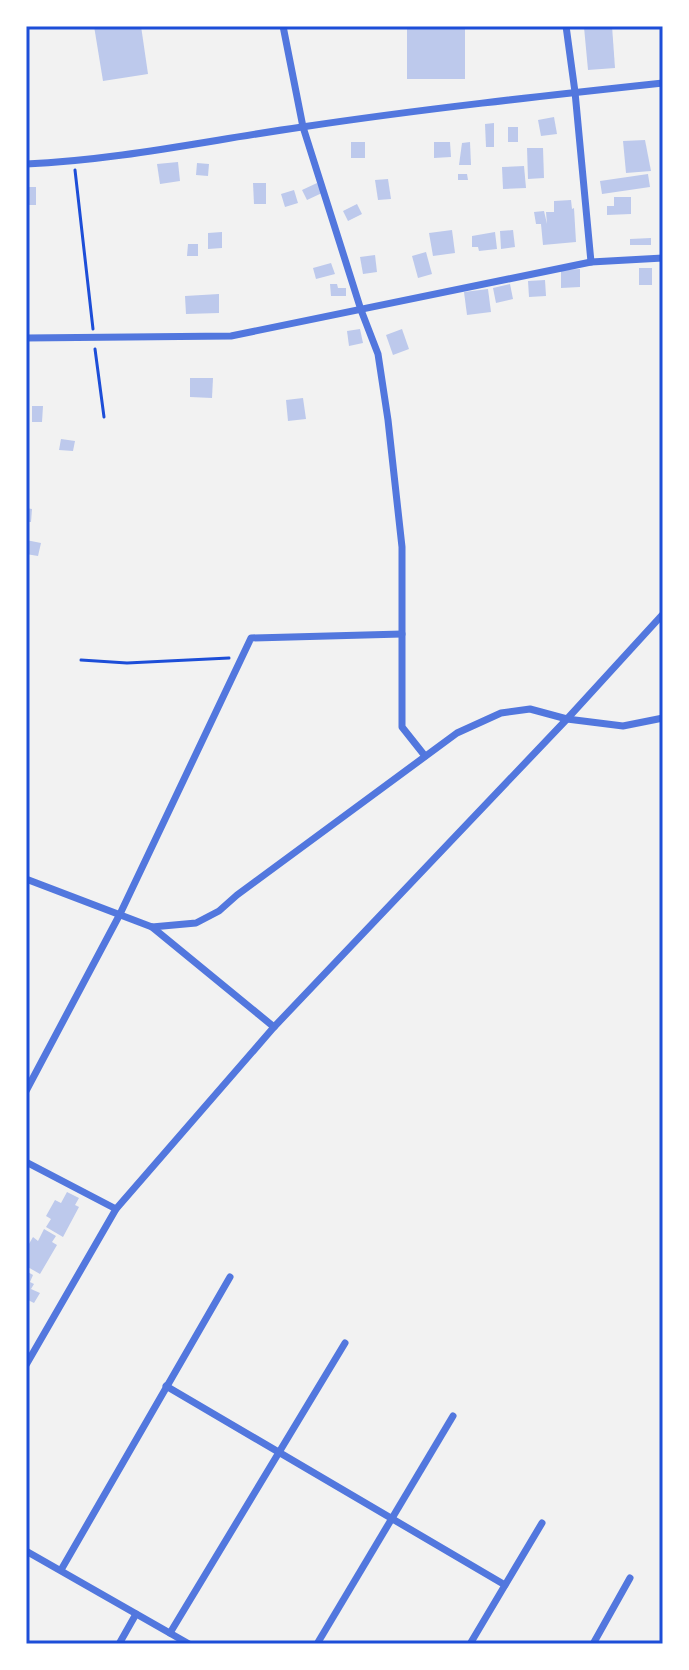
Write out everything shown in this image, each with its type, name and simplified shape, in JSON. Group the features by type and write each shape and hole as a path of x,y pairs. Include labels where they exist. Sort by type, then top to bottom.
{"street":[{"path":"283,26 303,127 378,354 402,547 402,727 425,756"},
{"path":"566,26 591,262"},
{"path":"26,164 74,162 519,97 663,83"},
{"path":"26,338 231,336 591,262 663,258"},
{"path":"26,1365 116,1209 274,1027 663,614"},
{"path":"26,1091 120,914 251,638 402,634"},
{"path":"152,927 196,923 219,911 457,733 501,713 530,709 567,719 623,726 663,718"},
{"path":"26,879 152,927 274,1027"},
{"path":"26,1162 116,1209"},
{"path":"61,1570 230,1277"},
{"path":"170,1633 345,1343"},
{"path":"166,1386 505,1585"},
{"path":"317,1644 453,1416"},
{"path":"470,1644 542,1523"},
{"path":"26,1563 29,1552 189,1644"},
{"path":"593,1644 630,1578"},
{"path":"119,1644 136,1614"}],"path":[{"path":"74,162 104,417"},
{"path":"81,660 127,663 242,657"}],"building":[{"path":"94,26 141,26 148,74 103,81"},
{"path":"407,26 465,26 465,79 407,79"},
{"path":"612,26 615,68 588,70 584,27"},
{"path":"554,117 557,134 541,136 538,120"},
{"path":"494,123 494,147 486,147 485,124"},
{"path":"508,127 518,127 518,142 508,142"},
{"path":"645,140 651,171 626,173 623,141"},
{"path":"351,142 365,142 365,158 351,158"},
{"path":"434,142 450,142 451,157 434,158"},
{"path":"470,142 471,165 459,165 462,143"},
{"path":"527,148 543,148 544,178 528,179"},
{"path":"178,162 180,181 160,184 157,164"},
{"path":"197,163 209,164 208,176 196,175"},
{"path":"524,166 526,188 503,189 502,167"},
{"path":"458,174 467,174 468,180 458,180"},
{"path":"648,174 650,187 602,194 600,181"},
{"path":"388,179 391,199 378,200 375,180"},
{"path":"253,183 266,183 266,204 254,204"},
{"path":"317,183 322,193 307,200 302,190"},
{"path":"26,187 36,187 36,205 26,205"},
{"path":"294,190 298,203 285,207 281,194"},
{"path":"614,197 631,197 631,214 607,215 607,206 614,206"},
{"path":"571,200 576,242 543,245 541,224 536,224 534,212 544,211 547,224 546,212 554,212 554,201"},
{"path":"357,204 362,214 348,221 343,211"},
{"path":"452,230 455,253 433,256 429,233"},
{"path":"513,230 515,247 501,249 500,231"},
{"path":"222,232 222,248 208,249 208,233"},
{"path":"495,232 497,249 479,251 478,247 472,247 472,236"},
{"path":"651,238 651,245 630,245 630,239"},
{"path":"188,244 198,244 198,256 187,256"},
{"path":"426,252 432,274 418,278 412,256"},
{"path":"375,255 377,272 363,274 360,257"},
{"path":"331,263 335,274 316,279 313,268"},
{"path":"639,268 652,268 652,285 639,285"},
{"path":"580,269 580,287 561,288 561,270"},
{"path":"545,280 546,296 529,297 528,281"},
{"path":"330,284 346,288 346,296 331,296"},
{"path":"510,284 513,299 496,303 493,288"},
{"path":"488,289 491,312 467,315 464,292"},
{"path":"219,294 219,313 186,314 185,296"},
{"path":"360,329 363,343 349,346 347,331"},
{"path":"402,329 409,349 393,355 386,335"},
{"path":"190,378 213,378 212,398 190,397"},
{"path":"303,398 306,419 288,421 286,400"},
{"path":"32,406 43,406 42,422 32,422"},
{"path":"61,439 75,441 73,451 59,450"},
{"path":"26,508 32,509 31,522 26,522"},
{"path":"26,540 41,543 38,556 26,554"},
{"path":"67,1192 79,1198 75,1205 79,1207 63,1237 46,1227 51,1219 46,1216 55,1200 61,1203"},
{"path":"44,1229 56,1236 52,1242 57,1245 40,1274 26,1266 26,1249 33,1237 38,1241"},
{"path":"26,1271 33,1275 31,1289 40,1293 34,1303 26,1299"}]}
